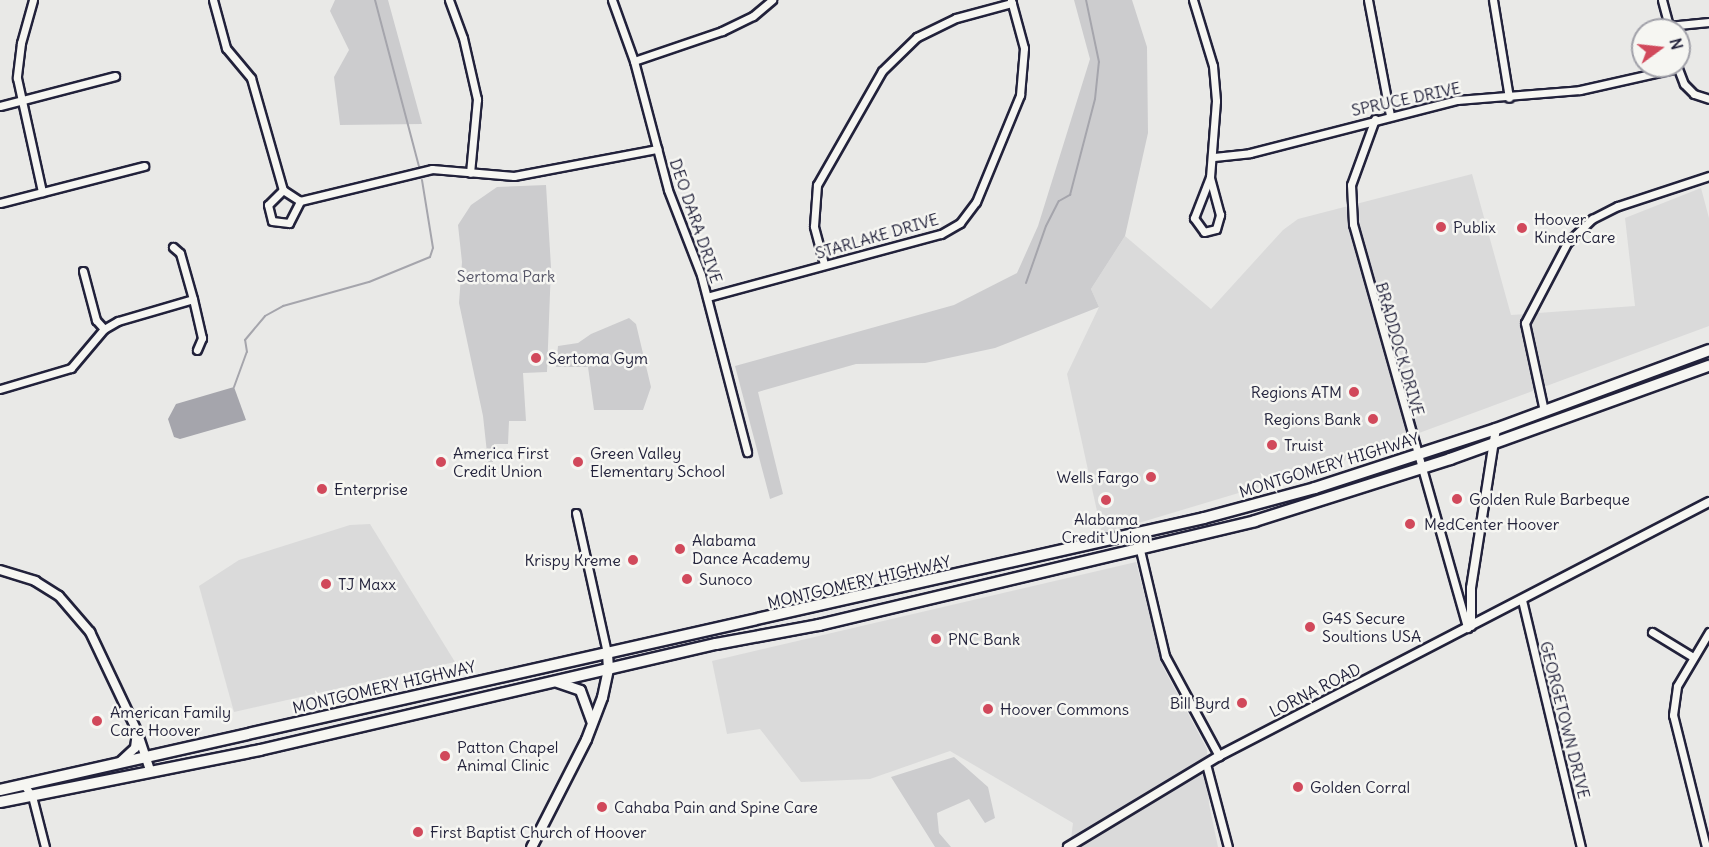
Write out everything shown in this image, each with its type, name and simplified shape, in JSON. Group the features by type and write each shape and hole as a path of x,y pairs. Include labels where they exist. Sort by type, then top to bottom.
{"main road":[{"name":"MONTGOMERY HIGHWAY","path":"0,790 1204,518 1316,488 1496,429 1709,350"},
{"name":"MONTGOMERY HIGHWAY","path":"0,802 282,745 608,668 819,625 1258,520 1420,469 1709,366"},
{"path":"532,846 591,723 608,668 607,653"},
{"path":"552,682 580,690 591,723"}],"street":[{"path":"33,0 18,57 19,101 42,192"},
{"path":"213,0 226,48 251,78 283,190 300,201 432,169 514,176 657,149"},
{"path":"449,0 463,38 477,99 470,173"},
{"name":"DEO DARA DRIVE","path":"612,0 634,61 657,149 707,297 747,452"},
{"path":"634,61 722,31 753,16 772,0"},
{"path":"1193,0 1213,66 1216,101 1214,157 1210,177 1194,218 1204,232 1216,229 1220,215 1210,177"},
{"path":"1368,0 1390,115"},
{"path":"1493,0 1509,98"},
{"path":"1662,0 1666,18"},
{"path":"824,264 814,226 817,186 882,71 917,37 956,18 1012,2"},
{"name":"STARLAKE DRIVE","path":"707,297 941,234 960,223 976,202 1020,94 1024,48 1012,2"},
{"path":"1691,25 1709,22"},
{"path":"0,106 115,76"},
{"name":"SPRUCE DRIVE","path":"1214,157 1250,153 1390,115 1457,100 1509,98 1580,90 1631,78"},
{"path":"1682,78 1694,94 1709,99"},
{"name":"BRADDOCK DRIVE","path":"1375,119 1351,184 1353,224 1420,469 1454,587 1469,627"},
{"path":"0,203 144,166"},
{"path":"1544,411 1525,323 1567,243 1592,219 1618,206 1709,176"},
{"path":"283,190 268,205 272,221 289,222 300,201"},
{"path":"173,247 180,253 193,299 202,338 197,350"},
{"path":"83,271 96,320 104,329"},
{"path":"0,389 71,368 104,329 193,299"},
{"path":"1469,627 1472,582 1496,429"},
{"name":"LORNA ROAD","path":"1068,847 1219,756 1709,501"},
{"path":"576,513 607,653"},
{"path":"1140,550 1165,656 1219,756"},
{"path":"0,570 35,581 70,606 90,632 137,731 150,770"},
{"name":"GEORGETOWN DRIVE","path":"1522,600 1581,847"},
{"path":"1652,632 1693,657"},
{"path":"1706,847 1673,715 1677,686 1709,632"},
{"path":"120,762 135,748 137,731"},
{"path":"1206,764 1228,847"},
{"path":"24,785 32,796 45,847"}],"shaded area":[{"path":"1472,174 1511,315 1635,306 1625,218 1701,188 1709,218 1709,326 1335,464 1102,534 1067,374 1099,307 1091,289 1125,236 1211,309 1283,230 1298,219"},
{"path":"234,387 246,420 180,439 174,437 168,419 176,404"},
{"path":"370,524 455,662 234,712 199,586 239,560 350,525"},
{"path":"1136,562 1163,667 1207,749 1209,804 1218,847 1070,847 1073,823 950,751 870,779 801,782 760,729 727,734 712,661"}],"green space":[{"path":"335,0 388,0 422,124 340,125 334,77 349,50 330,11"},
{"path":"1074,0 1132,0 1147,47 1148,133 1125,236 1091,289 1099,307 995,348 925,363 856,364 758,392 783,494 770,499 735,366 954,305 1017,273 1038,226 1090,59"},
{"name":"Sertoma Park","path":"546,185 551,267 547,372 523,373 526,421 509,421 508,444 494,444 493,462 488,462 483,416 459,303 462,262 458,225 471,205 497,187"},
{"path":"629,318 636,324 651,387 643,410 594,410 588,367 556,367 558,346 578,343 591,334"},
{"path":"954,757 988,787 995,818 985,823 969,799 937,813 939,833 951,847 935,847 891,777"}],"waterway":[{"path":"375,0 419,167"},
{"path":"1026,283 1046,226 1059,201 1070,195 1095,99 1099,62 1086,0"},
{"path":"234,387 247,352 245,340 265,316 283,306 369,282 430,257 433,248 422,180"}],"place":[{"name":"Publix","path":"1441,227"},
{"name":"Hoover KinderCare","path":"1522,228"},
{"name":"Sertoma Gym","path":"536,358"},
{"name":"Regions ATM","path":"1354,392"},
{"name":"Regions Bank","path":"1373,419"},
{"name":"Truist","path":"1272,445"},
{"name":"America First Credit Union","path":"441,462"},
{"name":"Green Valley Elementary School","path":"578,462"},
{"name":"Wells Fargo","path":"1151,477"},
{"name":"Enterprise","path":"322,489"},
{"name":"Golden Rule Barbeque","path":"1457,499"},
{"name":"Alabama Credit Union","path":"1106,500"},
{"name":"MedCenter Hoover","path":"1410,524"},
{"name":"Alabama Dance Academy","path":"680,549"},
{"name":"Krispy Kreme","path":"633,560"},
{"name":"Sunoco","path":"687,579"},
{"name":"TJ Maxx","path":"326,584"},
{"name":"G4S Secure Soultions USA","path":"1310,627"},
{"name":"PNC Bank","path":"936,639"},
{"name":"Bill Byrd","path":"1242,703"},
{"name":"Hoover Commons","path":"988,709"},
{"name":"American Family Care Hoover","path":"97,721"},
{"name":"Patton Chapel Animal Clinic","path":"445,756"},
{"name":"Golden Corral","path":"1298,787"},
{"name":"Cahaba Pain and Spine Care","path":"602,807"},
{"name":"First Baptist Church of Hoover","path":"418,832"}]}
